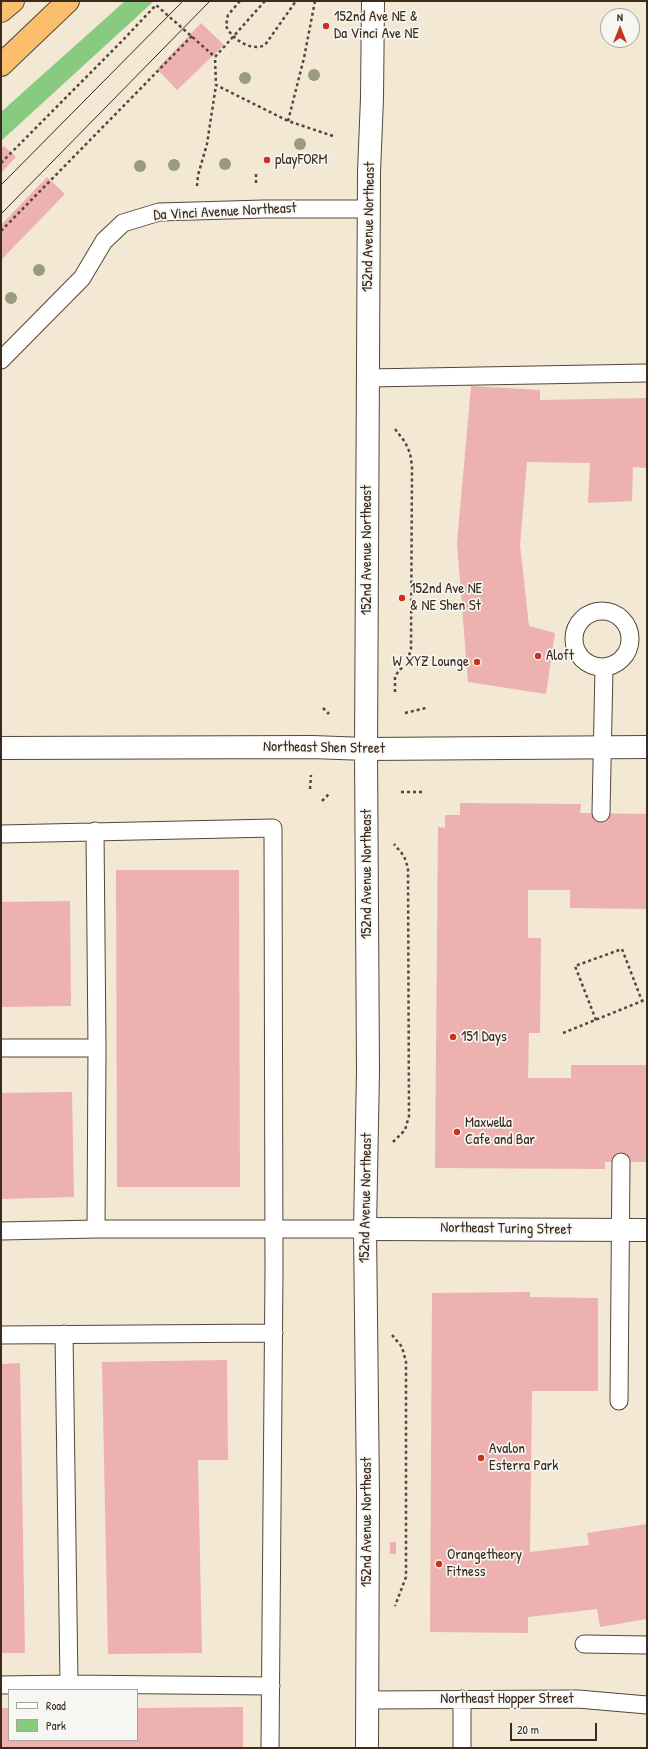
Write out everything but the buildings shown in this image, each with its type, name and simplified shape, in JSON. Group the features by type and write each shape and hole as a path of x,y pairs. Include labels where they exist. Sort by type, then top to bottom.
{"highway":[{"path":"1,11 13,1"},
{"path":"1,65 68,1"}],"street":[{"name":"152nd Avenue Northeast","path":"367,1748 368,1494 365,1229 368,1071 366,749 369,209 373,1"},
{"name":"Northeast Shen Street","path":"1,748 312,746 366,749 647,747"},
{"name":"Northeast Turing Street","path":"365,1229 647,1230"}],"lane":[{"name":"Da Vinci Avenue Northeast","path":"1,360 82,278 104,241 123,222 159,212 264,209 369,209"},
{"path":"368,378 507,382 647,373"},
{"path":"601,813 604,668"},
{"path":"1,834 273,828 274,1333 270,1748"},
{"path":"95,831 98,1048 96,1229"},
{"path":"1,1048 98,1048"},
{"path":"619,1401 621,1162"},
{"path":"1,1231 96,1229 365,1229"},
{"path":"1,1335 274,1333"},
{"path":"64,1334 69,1684"},
{"path":"584,1644 647,1645"},
{"path":"1,1685 69,1684 271,1686"},
{"path":"462,1699 462,1748"},
{"name":"Northeast Hopper Street","path":"367,1700 578,1699 647,1704"}],"path":[{"path":"240,1 228,15 226,26 244,44 249,47 260,47 265,45 272,37 296,1"},
{"path":"197,186 198,175 207,144 216,85 215,57 265,1"},
{"path":"288,122 303,63 315,1"},
{"path":"1,163 124,39 156,4 215,57"},
{"path":"1,231 192,36"},
{"path":"216,85 288,122 333,136"},
{"path":"256,174 256,185"},
{"path":"399,670 406,665 411,649 412,466 410,452 401,436"},
{"path":"323,708 329,714"},
{"path":"405,713 426,708"},
{"path":"310,789 311,775"},
{"path":"401,792 425,792"},
{"path":"322,801 330,793"},
{"path":"398,848 404,856 408,868 409,1116 407,1125 399,1136"},
{"path":"596,1020 575,966 622,949 642,1001"},
{"path":"563,1033 647,999"},
{"path":"394,1610 406,1576 406,1362 402,1347 397,1341"}],"green space":[{"path":"125,1 154,1 1,141 1,112"}],"tram line":[{"path":"1,185 183,1"},
{"path":"1,214 210,1"}],"place":[{"name":"152nd Ave NE & Da Vinci Ave NE","path":"326,26"},
{"name":"playFORM","path":"267,160"},
{"name":"152nd Ave NE & NE Shen St","path":"402,598"},
{"name":"Aloft","path":"538,656"},
{"name":"W XYZ Lounge","path":"477,662"},
{"name":"151 Days","path":"453,1037"},
{"name":"Maxwella Cafe and Bar","path":"457,1132"},
{"name":"Avalon Esterra Park","path":"481,1458"},
{"name":"Orangetheory Fitness","path":"439,1564"}]}
